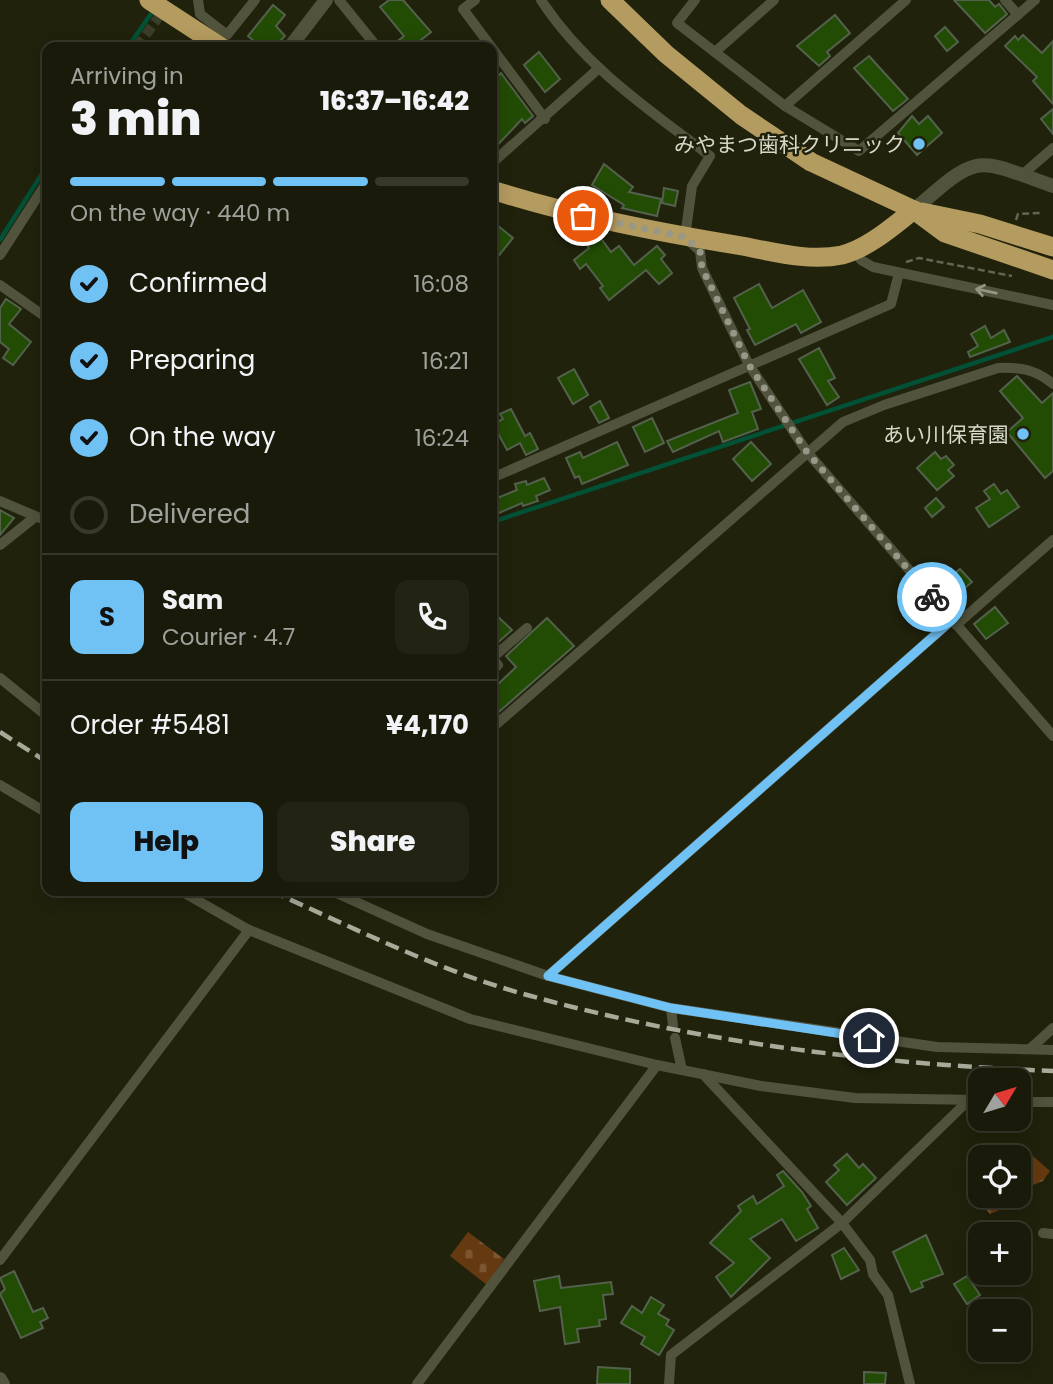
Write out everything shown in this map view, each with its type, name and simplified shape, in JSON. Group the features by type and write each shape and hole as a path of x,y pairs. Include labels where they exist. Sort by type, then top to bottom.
{"highway":[{"path":"149,0 212,42"},
{"path":"610,0 666,54 741,115 811,162 914,210 945,233 1053,270"},
{"path":"497,192 557,211 797,256 825,257 855,251 914,210 980,224 1053,247"}],"street":[{"path":"198,0 200,14 228,35 255,0"},
{"path":"294,42 326,0"},
{"path":"340,0 373,42"},
{"path":"475,0 463,9 488,42"},
{"path":"541,0 561,30 598,69 710,156 692,186 685,237 700,251 702,268 749,365 807,452 1053,736"},
{"path":"695,0 677,23 785,106 859,151 1035,0"},
{"path":"715,52 774,0"},
{"path":"785,106 906,0"},
{"path":"1005,0 1018,15"},
{"path":"497,54 545,118"},
{"path":"497,159 598,69"},
{"path":"1022,175 1053,148"},
{"path":"914,210 957,173 972,165 987,164 1053,186"},
{"path":"0,255 42,190"},
{"path":"855,251 861,260 873,267 1053,304"},
{"path":"497,476 891,304 899,273"},
{"path":"0,285 42,314"},
{"path":"497,724 844,422 884,405 998,368 1017,367 1039,372 1053,384"},
{"path":"0,501 42,519"},
{"path":"0,545 35,517"},
{"path":"548,976 954,622 1053,540"},
{"path":"497,654 527,628"},
{"path":"0,678 42,712"},
{"path":"0,785 42,810"},
{"path":"190,896 249,930 470,1019 703,1074 855,1098 968,1099"},
{"path":"343,896 427,934 548,976 671,1008 937,1047 1053,1050"},
{"path":"0,1260 249,930"},
{"path":"671,1008 673,1026"},
{"path":"1030,1049 1053,1028"},
{"path":"675,1038 682,1070"},
{"path":"417,1384 657,1065"},
{"path":"703,1074 842,1223 870,1260 873,1274 888,1295 910,1384"},
{"path":"1031,1102 1053,1102"},
{"path":"669,1384 671,1355 842,1223 968,1106"},
{"path":"0,1379 3,1384"}],"path":[{"path":"1014,222 1018,214 1040,213"},
{"path":"899,273 908,261 919,258 1012,276"}],"green space":[{"path":"1031,1154 1050,1171 1043,1181 1031,1186"},
{"path":"985,1208 1004,1208 990,1214"},
{"path":"468,1232 504,1259 487,1285 450,1256"}],"building":[{"path":"389,0 403,0 431,32 418,42 399,42 404,36 380,7"},
{"path":"954,0 989,0 995,7 999,4 1007,14 985,33"},
{"path":"273,5 285,15 276,26 285,36 279,42 253,42 248,36"},
{"path":"835,15 850,33 827,52 830,56 819,66 797,46"},
{"path":"945,27 958,42 947,51 935,36"},
{"path":"1023,35 1042,53 1053,41 1053,104 1033,81 1037,77 1005,46 1015,36 1018,40"},
{"path":"539,52 560,79 545,92 524,65"},
{"path":"869,56 908,99 893,111 854,68"},
{"path":"501,73 533,116 525,123 522,119 497,146 497,77"},
{"path":"1053,109 1053,134 1041,119"},
{"name":"みやまつ歯科クリニック","path":"912,116 919,124 928,116 942,133 917,155 898,133"},
{"path":"604,164 633,187 629,192 661,199 657,216 622,208 624,205 592,185"},
{"path":"664,188 678,191 675,206 662,203"},
{"path":"497,225 513,238 497,258"},
{"path":"597,233 611,252 619,246 634,265 657,246 665,255 661,259 672,273 659,284 646,270 609,300 600,288 603,286 586,264 580,269 574,260 589,248 585,243"},
{"path":"759,284 772,308 803,290 821,322 801,333 796,324 755,345 734,298"},
{"path":"6,299 21,309 9,324 31,342 13,365 3,358 9,349 0,342 0,308"},
{"path":"985,326 991,338 1004,330 1010,342 970,357 968,352 978,346 971,334"},
{"path":"819,348 835,378 828,381 839,397 827,405 799,359"},
{"path":"574,369 588,395 573,404 558,378"},
{"name":"あい川保育園","path":"1017,376 1042,403 1053,393 1053,471 1045,478 1007,432 1023,418 1000,391"},
{"path":"750,382 761,409 752,412 758,429 723,442 719,431 673,452 667,441 738,413 729,390"},
{"path":"600,401 609,418 599,423 590,407"},
{"path":"511,409 525,436 530,433 538,449 526,455 520,443 507,450 497,431 497,422 503,419 500,414"},
{"path":"652,418 664,443 645,452 633,427"},
{"path":"617,442 628,465 582,484 579,476 575,478 566,458 580,452 583,458"},
{"path":"751,442 771,464 752,481 733,459"},
{"path":"935,452 941,459 946,456 954,465 948,470 954,476 937,490 917,468"},
{"path":"544,478 550,490 536,496 538,501 523,506 522,503 497,514 497,498 517,490 515,484 526,481 527,485"},
{"path":"994,484 1001,494 1007,490 1019,507 989,527 976,508 990,499 984,491"},
{"path":"936,498 944,507 932,517 925,508"},
{"path":"0,510 14,518 0,535"},
{"path":"960,569 972,582 959,593 948,579"},
{"path":"995,607 1008,623 986,639 974,624"},
{"path":"497,616 512,630 497,643"},
{"path":"547,618 574,646 497,714 497,685 516,667 506,656"},
{"path":"847,1154 859,1168 863,1164 876,1178 847,1205 826,1182 839,1170 834,1165"},
{"path":"783,1171 811,1206 807,1209 818,1228 796,1241 782,1219 750,1239 770,1258 731,1297 716,1277 734,1263 710,1243 741,1211 738,1206 753,1196 757,1204 784,1186 777,1175"},
{"path":"926,1235 943,1274 921,1282 923,1287 911,1292 893,1252"},
{"path":"844,1248 859,1270 841,1279 832,1255"},
{"path":"14,1271 33,1312 43,1308 48,1318 40,1322 43,1328 21,1338 0,1294 5,1289 0,1278"},
{"path":"559,1276 561,1288 611,1282 613,1294 603,1295 606,1319 599,1320 600,1326 577,1329 579,1342 565,1344 560,1307 540,1311 534,1281"},
{"path":"967,1276 968,1285 973,1285 980,1295 968,1299 967,1304 954,1284"},
{"path":"651,1297 664,1305 658,1314 669,1320 666,1325 674,1330 659,1355 641,1344 645,1337 621,1323 632,1306 642,1313"},
{"path":"598,1367 630,1369 630,1384 597,1384"},
{"path":"864,1372 886,1373 885,1384 864,1384"}],"waterway":[{"path":"131,42 153,11"},
{"path":"0,240 42,174"},
{"path":"497,520 1053,337"}],"tunnel":[{"path":"141,42 171,0"}],"railway":[{"path":"0,732 42,759"},
{"path":"282,896 464,975 531,996 660,1027 724,1039 855,1057 1053,1071"}],"way so far":[{"path":"583,216 685,237 700,251 702,268 749,365 807,452 932,597"}],"place":[{"name":"みやまつ歯科クリニック","path":"919,144"},
{"name":"あい川保育園","path":"1023,434"}],"route":[{"path":"869,1038 671,1008 548,976 952,620 932,597"}]}
